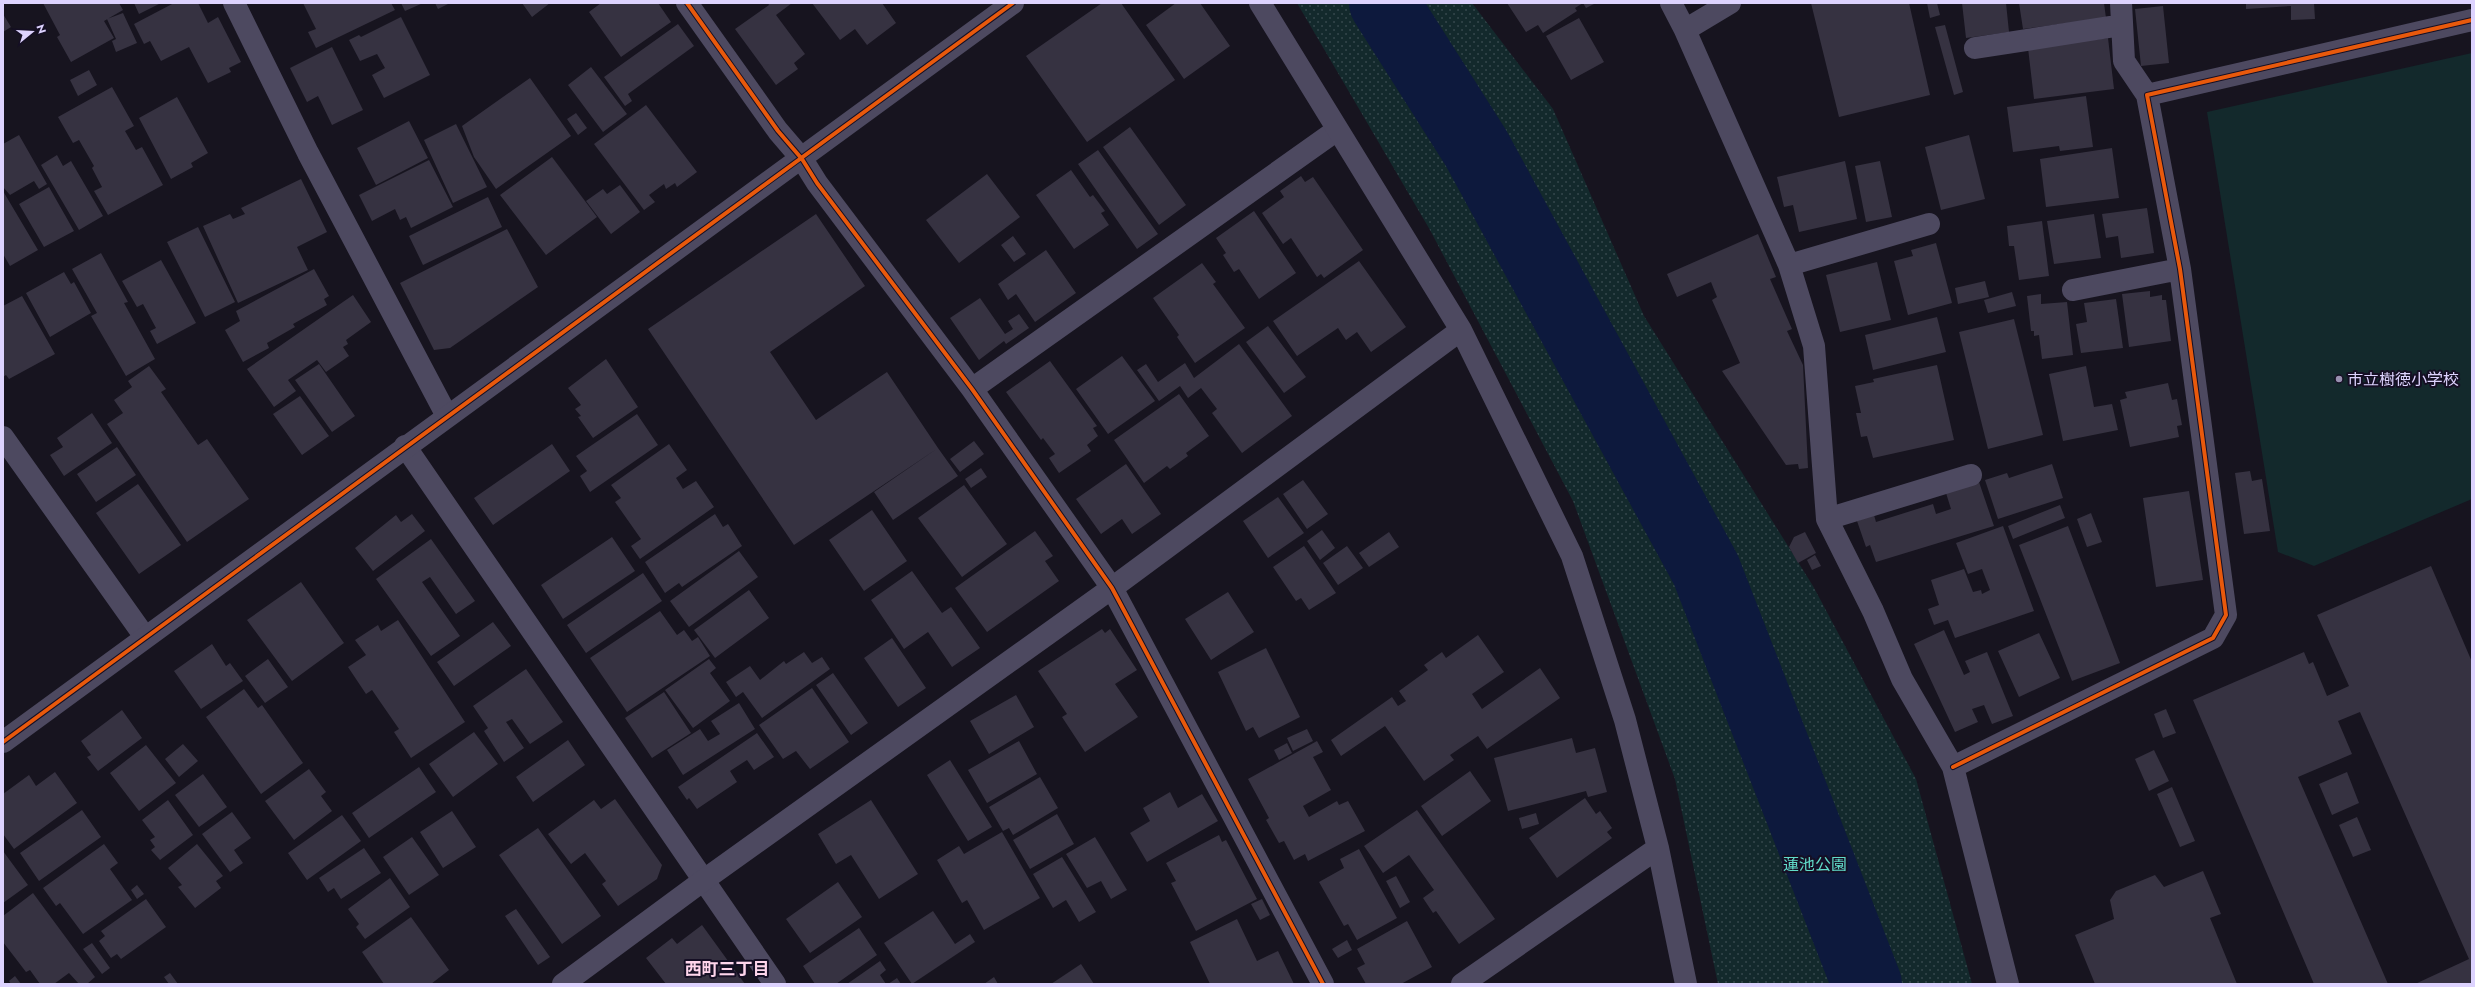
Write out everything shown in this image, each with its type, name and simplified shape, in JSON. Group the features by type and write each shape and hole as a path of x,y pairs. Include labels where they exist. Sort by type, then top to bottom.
{"street":[{"path":"234,3 308,153 447,416"},
{"path":"687,3 778,131 802,158 817,183 972,389 1112,588 1323,984"},
{"path":"3,742 405,446 1013,3"},
{"path":"1260,3 1460,330 1572,556 1625,720 1658,848 1686,984"},
{"path":"1670,3 1686,30 1789,265 1814,346 1828,519 1873,611 1902,679 1954,767 2008,984"},
{"path":"1686,30 1730,3"},
{"path":"1954,767 2213,638 2226,615 2180,270 2147,95 2124,61 2121,3"},
{"path":"2147,95 2472,20"},
{"path":"1975,48 2122,25"},
{"path":"972,389 1337,130"},
{"path":"1789,265 1929,224"},
{"path":"2073,290 2180,270"},
{"path":"562,984 704,880 1112,588 1460,330"},
{"path":"3,437 145,637"},
{"path":"405,446 775,984"},
{"path":"1828,519 1971,475"},
{"path":"1462,984 1658,848"}],"green space":[{"name":"蓮池公園","path":"1297,3 1472,3 1553,109 1644,316 1813,586 1916,779 1972,984 1718,984 1675,779 1573,501 1430,230"},
{"path":"2472,53 2472,499 2314,566 2278,552 2207,112"}],"building":[{"path":"43,3 119,3 123,10 104,21 114,38 71,62 57,37 60,35"},
{"path":"134,3 161,3 139,14"},
{"path":"174,3 198,3 208,23 218,17 241,62 229,68 231,72 208,83 189,47 161,61 150,41 144,44 134,24"},
{"path":"303,3 391,3 395,10 316,48 308,32 316,29"},
{"path":"401,3 423,3 405,11"},
{"path":"435,3 450,3 438,9"},
{"path":"522,3 550,3 532,17"},
{"path":"601,3 658,3 671,22 621,57 589,12"},
{"path":"768,3 792,3 776,15 805,54 794,63 798,69 776,85 735,29 769,5"},
{"path":"812,3 882,3 896,23 867,45 855,29 840,40"},
{"path":"1102,3 1121,3 1175,80 1087,142 1026,56"},
{"path":"1176,3 1200,3 1230,46 1184,79 1146,25"},
{"path":"1507,3 1583,3 1575,8 1577,11 1543,33 1538,25 1526,32"},
{"path":"1583,3 1596,3 1586,8"},
{"path":"1811,3 1909,3 1930,95 1839,117"},
{"path":"1927,3 1937,3 1940,15 1930,18"},
{"path":"1962,3 2006,3 2009,32 1966,38"},
{"path":"2019,3 2104,3 2106,18 2023,29"},
{"path":"2246,3 2314,3 2315,19 2291,20 2291,6 2246,9"},
{"path":"2163,6 2169,63 2141,66 2135,9"},
{"path":"123,13 137,43 116,52 112,41 116,39 107,19"},
{"path":"3,14 11,27 3,32"},
{"path":"401,17 430,75 384,98 372,75 385,68 377,54 360,61 349,40 359,35 361,37"},
{"path":"1579,18 1604,62 1571,80 1546,36"},
{"path":"678,24 694,46 628,94 632,101 625,106 604,77"},
{"path":"1945,25 1963,92 1954,95 1935,27"},
{"path":"2108,38 2114,89 2034,99 2028,48"},
{"path":"332,47 363,110 332,125 318,96 307,102 290,68"},
{"path":"591,67 627,114 603,132 568,85"},
{"path":"89,70 97,85 78,96 70,80"},
{"path":"530,78 571,136 496,189 474,157 462,126"},
{"path":"112,87 134,126 125,131 136,150 142,147 163,185 108,215 94,191 102,187 92,168 94,166 79,140 73,143 58,117"},
{"path":"2086,96 2093,147 2060,151 2059,146 2013,152 2007,107"},
{"path":"177,97 208,153 191,163 193,167 171,179 139,118"},
{"path":"646,105 697,172 677,187 675,183 666,189 664,184 649,195 655,202 644,210 594,144"},
{"path":"576,113 587,128 578,135 567,119"},
{"path":"409,121 428,158 376,185 357,148"},
{"path":"456,124 487,187 453,203 424,140"},
{"path":"1130,127 1186,205 1159,225 1103,147"},
{"path":"19,135 47,184 39,189 34,181 10,195 3,187 3,144"},
{"path":"1969,135 1985,199 1941,210 1925,147"},
{"path":"2112,148 2119,198 2046,207 2040,159"},
{"path":"1098,150 1158,234 1137,249 1078,164"},
{"path":"57,155 63,166 71,161 103,216 79,230 41,165"},
{"path":"552,157 597,217 546,255 500,195"},
{"path":"429,160 453,207 411,228 406,217 400,220 395,209 372,221 359,195"},
{"path":"1845,161 1857,219 1799,232 1793,205 1784,207 1777,177"},
{"path":"1880,161 1892,217 1866,222 1855,166"},
{"path":"1071,170 1090,197 1093,195 1105,211 1101,213 1109,225 1074,249 1036,195"},
{"path":"987,174 1020,217 959,263 926,220"},
{"path":"1301,176 1305,182 1313,177 1363,250 1324,278 1321,274 1317,277 1291,238 1283,244 1262,213 1284,197 1280,191"},
{"path":"301,179 327,232 297,247 308,270 238,303 203,226 230,214 233,219 245,214 241,208"},
{"path":"620,185 640,212 611,234 586,201 603,189 607,194"},
{"path":"49,187 74,231 44,247 19,204"},
{"path":"3,191 38,250 10,266 3,254"},
{"path":"488,197 502,227 423,265 409,236"},
{"path":"2147,208 2154,253 2121,258 2118,236 2106,238 2102,214"},
{"path":"1254,211 1296,273 1259,299 1239,269 1234,272 1223,255 1226,253 1216,238"},
{"path":"816,214 865,286 770,352 816,420 887,372 938,448 794,545 648,329"},
{"path":"2094,214 2101,258 2054,264 2047,221"},
{"path":"2042,221 2049,276 2019,280 2014,246 2009,246 2007,226"},
{"path":"198,227 235,302 205,317 167,242"},
{"path":"507,229 538,287 450,348 434,350 400,283"},
{"path":"1758,234 1776,277 1770,279 1792,329 1787,331 1803,365 1808,468 1799,469 1798,464 1786,465 1722,371 1740,363 1712,300 1717,297 1711,282 1677,297 1667,274"},
{"path":"1013,236 1026,254 1014,262 1001,245"},
{"path":"1936,243 1952,303 1908,315 1894,261 1913,256 1911,250"},
{"path":"1046,250 1076,293 1035,322 1016,294 1008,300 998,284"},
{"path":"101,253 128,302 124,303 155,359 126,376 91,316 97,313 72,269"},
{"path":"161,260 196,323 157,344 150,331 156,328 143,304 137,307 122,281"},
{"path":"1359,261 1406,327 1371,352 1357,332 1346,340 1338,328 1297,356 1273,321"},
{"path":"1877,262 1891,320 1840,332 1826,275"},
{"path":"1202,263 1216,282 1213,284 1245,328 1195,363 1177,337 1179,335 1153,298"},
{"path":"314,269 329,296 324,299 327,305 293,324 295,327 267,343 269,348 243,362 225,330 240,321 236,311"},
{"path":"64,272 71,284 74,282 91,313 50,337 26,293"},
{"path":"1985,281 1989,297 1958,304 1955,288"},
{"path":"2150,291 2150,297 2162,295 2162,300 2166,300 2171,341 2129,347 2122,294"},
{"path":"2012,292 2016,306 1988,313 1984,300"},
{"path":"2041,294 2041,304 2067,302 2073,355 2042,359 2039,335 2034,336 2034,331 2031,331 2027,296"},
{"path":"353,295 371,322 346,340 348,344 343,347 349,356 326,372 317,360 288,380 296,391 274,407 247,369"},
{"path":"22,296 55,354 9,379 6,375 3,377 3,306"},
{"path":"980,298 1005,334 1013,329 1008,321 1019,314 1029,328 1006,344 1004,341 979,360 950,318"},
{"path":"2116,299 2123,348 2081,353 2076,324 2087,322 2084,303"},
{"path":"1937,317 1946,352 1873,370 1865,335"},
{"path":"2014,319 2043,435 1988,449 1959,332"},
{"path":"1268,326 1306,377 1284,393 1246,342"},
{"path":"1239,344 1292,416 1242,453 1212,413 1217,409 1201,388 1188,398 1180,386 1159,401 1137,370 1146,364 1158,382 1185,363 1194,378"},
{"path":"1122,356 1155,401 1108,434 1076,389"},
{"path":"606,359 638,407 593,438 578,417 581,416 575,409 581,405 568,388"},
{"path":"1050,361 1097,426 1093,428 1098,436 1087,445 1091,451 1059,473 1049,458 1055,454 1043,438 1041,440 1006,392"},
{"path":"319,364 355,416 332,432 295,380"},
{"path":"1937,365 1954,440 1873,458 1867,436 1861,437 1856,413 1861,413 1855,386 1874,382 1873,379"},
{"path":"149,366 166,389 161,392 198,445 207,439 249,499 187,542 107,424 123,413 114,400 132,387 128,381"},
{"path":"2086,366 2094,407 2112,404 2118,430 2063,441 2049,374"},
{"path":"2168,383 2172,400 2177,399 2182,425 2177,426 2179,437 2130,447 2120,400 2127,398 2125,392"},
{"path":"1179,394 1209,436 1186,453 1188,456 1170,469 1167,466 1144,483 1114,440"},
{"path":"300,396 329,436 302,455 273,414"},
{"path":"92,413 112,443 64,476 50,455 63,447 57,438"},
{"path":"637,414 658,445 590,492 580,476 587,471 576,456"},
{"path":"974,441 984,454 960,472 950,459"},
{"path":"552,444 570,471 493,525 474,498"},
{"path":"669,444 687,470 676,478 683,489 696,481 714,507 640,559 631,546 641,539 615,502 621,498 611,485"},
{"path":"117,447 136,475 96,502 77,474"},
{"path":"938,448 958,476 893,520 874,492"},
{"path":"1126,464 1161,514 1132,534 1122,519 1101,534 1076,499"},
{"path":"2052,464 2063,498 1998,519 1985,480 2007,473 2009,478"},
{"path":"981,468 987,477 971,488 965,479"},
{"path":"2250,471 2252,481 2262,479 2270,531 2244,534 2235,473"},
{"path":"1303,480 1328,514 1307,529 1283,494"},
{"path":"1979,482 1994,526 1876,562 1870,545 1866,547 1857,521 1874,515 1876,522 1933,504 1936,514 1951,509 1946,493"},
{"path":"138,484 181,545 139,574 96,513"},
{"path":"964,485 1007,544 962,577 918,518"},
{"path":"2189,491 2203,580 2156,587 2143,498"},
{"path":"1278,497 1304,533 1268,558 1243,521"},
{"path":"2060,505 2065,518 2013,539 2008,526"},
{"path":"872,510 907,561 864,591 829,540"},
{"path":"2091,513 2102,542 2087,547 2077,519"},
{"path":"412,514 425,531 373,571 355,548 396,515 401,522"},
{"path":"715,514 723,527 728,524 742,546 682,587 679,583 665,593 645,562"},
{"path":"2003,526 2034,611 1955,638 1948,620 1934,625 1928,609 1939,605 1931,580 1964,569 1973,592 1981,590 1982,594 1990,590 1982,569 1968,574 1956,543"},
{"path":"2068,526 2120,663 2072,681 2019,545"},
{"path":"1322,530 1335,548 1320,560 1307,541"},
{"path":"1035,531 1053,556 1045,561 1059,581 987,632 955,588"},
{"path":"1389,532 1399,547 1369,567 1359,553"},
{"path":"1805,532 1816,553 1798,563 1789,547 1794,537"},
{"path":"612,537 635,571 563,619 541,585"},
{"path":"431,539 475,601 456,614 430,577 422,582 460,636 431,656 376,579"},
{"path":"1304,546 1336,593 1309,610 1301,598 1296,601 1273,567"},
{"path":"1347,546 1363,568 1338,585 1323,563"},
{"path":"739,551 758,577 689,627 670,601"},
{"path":"1815,555 1821,566 1812,570 1807,560"},
{"path":"2431,566 2472,662 2472,982 2468,984 2415,984 2469,959 2360,712 2338,721 2352,754 2298,777 2388,984 2314,984 2193,700 2304,652 2309,664 2313,662 2327,696 2349,686 2317,615"},
{"path":"912,571 942,613 951,607 980,648 952,667 928,632 904,649 871,600"},
{"path":"643,573 662,601 586,653 567,625"},
{"path":"301,582 344,643 292,681 247,620"},
{"path":"749,590 769,618 715,658 694,630"},
{"path":"1228,592 1254,632 1211,660 1185,619"},
{"path":"660,611 677,635 684,630 692,641 698,637 710,656 627,712 590,658"},
{"path":"398,620 465,722 411,758 394,732 399,729 372,690 366,694 348,667 366,655 355,640 378,625 381,631"},
{"path":"493,622 511,646 454,686 437,662"},
{"path":"1102,629 1105,633 1110,629 1137,670 1115,684 1138,717 1085,752 1062,717 1067,714 1038,671"},
{"path":"1944,630 1964,675 1970,672 1965,661 1987,652 2013,716 1992,724 1984,705 1972,709 1978,722 1955,732 1914,644"},
{"path":"2039,633 2060,678 2019,697 1998,651"},
{"path":"1478,635 1504,672 1472,694 1482,709 1540,668 1560,698 1487,749 1478,736 1450,755 1454,760 1424,781 1385,726 1341,756 1331,740 1392,697 1398,706 1406,701 1399,691 1428,670 1424,665 1442,652 1446,658"},
{"path":"892,638 926,688 898,707 864,658"},
{"path":"212,644 226,666 230,663 243,681 201,709 174,671"},
{"path":"1266,648 1300,717 1259,738 1253,727 1246,731 1218,672"},
{"path":"804,652 812,663 822,657 830,669 762,718 743,692 736,697 726,682 750,666 760,680 784,661 786,664"},
{"path":"268,659 288,687 265,703 245,676"},
{"path":"709,659 716,668 710,673 730,701 693,728 665,690"},
{"path":"526,669 563,722 530,744 512,719 506,722 524,748 504,762 484,731 488,728 473,706"},
{"path":"833,673 868,723 851,735 816,685"},
{"path":"812,688 849,742 810,769 796,751 783,759 759,725"},
{"path":"244,689 258,708 262,705 303,763 261,794 206,717"},
{"path":"664,692 691,733 652,758 625,718"},
{"path":"1016,695 1034,727 989,754 970,721"},
{"path":"739,703 755,729 683,775 667,750 700,729 708,741 720,734 711,721"},
{"path":"2166,709 2176,733 2163,738 2154,714"},
{"path":"122,710 142,738 98,771 87,757 91,755 81,741"},
{"path":"1307,729 1313,741 1293,751 1287,738"},
{"path":"474,732 498,764 453,797 429,764"},
{"path":"757,733 774,757 754,770 747,760 730,771 737,782 697,809 689,798 687,800 678,787"},
{"path":"1572,738 1576,753 1595,748 1607,792 1588,797 1586,791 1508,811 1494,758"},
{"path":"568,740 585,765 533,802 516,777"},
{"path":"1019,741 1037,774 987,803 968,770"},
{"path":"1317,741 1323,752 1313,757 1331,790 1303,806 1309,817 1337,801 1339,805 1348,801 1365,831 1308,861 1305,854 1294,860 1284,841 1279,843 1266,820 1269,818 1248,779"},
{"path":"1287,743 1292,753 1279,760 1274,750"},
{"path":"183,744 198,761 179,777 165,759"},
{"path":"146,745 176,783 139,811 110,773"},
{"path":"2154,750 2169,781 2149,791 2135,759"},
{"path":"950,760 992,827 968,841 927,775"},
{"path":"419,767 436,792 369,838 352,813"},
{"path":"309,769 326,792 321,796 332,811 294,840 265,801"},
{"path":"1470,771 1491,801 1442,836 1421,806"},
{"path":"55,772 77,803 14,849 3,834 3,794 29,775 36,786"},
{"path":"2347,772 2359,803 2332,815 2319,784"},
{"path":"203,774 227,807 199,827 175,795"},
{"path":"1040,777 1058,808 1013,835 1009,828 1003,831 989,807"},
{"path":"2172,787 2195,841 2180,847 2157,794"},
{"path":"1170,792 1178,808 1202,794 1218,821 1147,862 1130,833 1150,821 1143,808"},
{"path":"1585,798 1596,814 1600,811 1612,828 1607,832 1612,838 1557,878 1529,838"},
{"path":"615,799 662,865 657,879 618,906 602,884 606,881 585,853 571,864 548,834 594,800 601,809"},
{"path":"168,800 193,835 160,860 151,850 155,847 150,840 155,837 142,820"},
{"path":"871,800 918,874 879,899 851,855 836,864 818,834"},
{"path":"82,810 101,837 39,881 20,853"},
{"path":"1417,810 1495,919 1459,944 1436,911 1433,913 1423,898 1434,890 1409,855 1383,873 1364,846"},
{"path":"452,811 476,847 443,868 420,832"},
{"path":"232,812 251,838 234,850 243,863 230,872 202,834"},
{"path":"1536,813 1539,824 1522,829 1519,818"},
{"path":"1057,814 1074,844 1030,869 1013,840"},
{"path":"342,815 361,841 307,880 288,853"},
{"path":"2357,817 2371,850 2353,857 2339,825"},
{"path":"538,828 601,916 562,944 499,855"},
{"path":"1002,832 1040,898 984,930 967,900 962,903 937,860 959,846 964,854"},
{"path":"1219,835 1222,842 1226,840 1257,899 1196,931 1171,883 1176,881 1166,863"},
{"path":"412,837 439,875 409,895 383,857"},
{"path":"1095,837 1127,890 1111,899 1101,881 1087,888 1066,854"},
{"path":"104,844 118,863 110,869 132,900 83,934 60,903 56,906 43,888"},
{"path":"197,844 223,876 216,881 221,888 195,908 178,887 182,885 168,868"},
{"path":"364,848 381,873 341,899 334,888 328,892 319,878"},
{"path":"1359,849 1397,918 1357,940 1348,924 1344,926 1319,882 1344,868 1340,859"},
{"path":"3,851 28,885 3,903"},
{"path":"1062,857 1096,912 1079,922 1066,900 1053,908 1033,874"},
{"path":"2203,871 2221,914 2210,918 2237,984 2095,984 2075,935 2114,919 2110,900 2116,891 2155,875 2164,887"},
{"path":"1396,876 1410,902 1400,908 1386,881"},
{"path":"390,878 410,907 365,939 356,927 359,924 348,909"},
{"path":"838,882 862,917 810,953 786,919"},
{"path":"137,885 144,894 137,899 131,890"},
{"path":"33,893 95,977 87,984 79,984 69,973 54,984 40,984 30,970 26,972 3,942 3,916"},
{"path":"146,899 166,927 121,959 117,954 111,958 99,941 105,936 101,931"},
{"path":"1262,899 1270,915 1260,920 1251,904"},
{"path":"516,909 550,957 538,965 505,916"},
{"path":"933,911 955,944 970,934 975,942 912,984 884,943"},
{"path":"411,917 449,970 431,984 384,984 362,952"},
{"path":"1237,919 1257,961 1278,951 1294,984 1210,984 1190,942"},
{"path":"1407,921 1432,967 1401,984 1366,984 1357,968 1365,964 1357,949"},
{"path":"702,925 745,984 666,984 646,958 672,938 677,944"},
{"path":"859,928 877,955 836,984 815,984 803,966"},
{"path":"1347,940 1352,950 1338,958 1332,949"},
{"path":"92,943 110,968 102,974 83,949"},
{"path":"880,961 886,970 880,975 886,984 847,984"},
{"path":"1081,964 1094,984 1051,984"},
{"path":"170,973 178,984 169,984 164,977"},
{"path":"15,976 21,984 11,984 9,981"},
{"path":"994,977 998,984 984,984"},
{"path":"897,978 901,984 888,984"}],"waterway":[{"path":"1384,3 1476,148 1706,570 1867,984"}],"cycle path":[{"path":"687,3 778,131 802,159 817,183 972,389 1112,588 1323,984"},
{"path":"3,742 1013,3"},
{"path":"1953,767 2213,638 2226,615 2180,269 2147,95 2472,20"}],"place":[{"name":"市立樹徳小学校","path":"2339,379"}],"district":[{"name":"西町三丁目","path":"727,969"}]}
